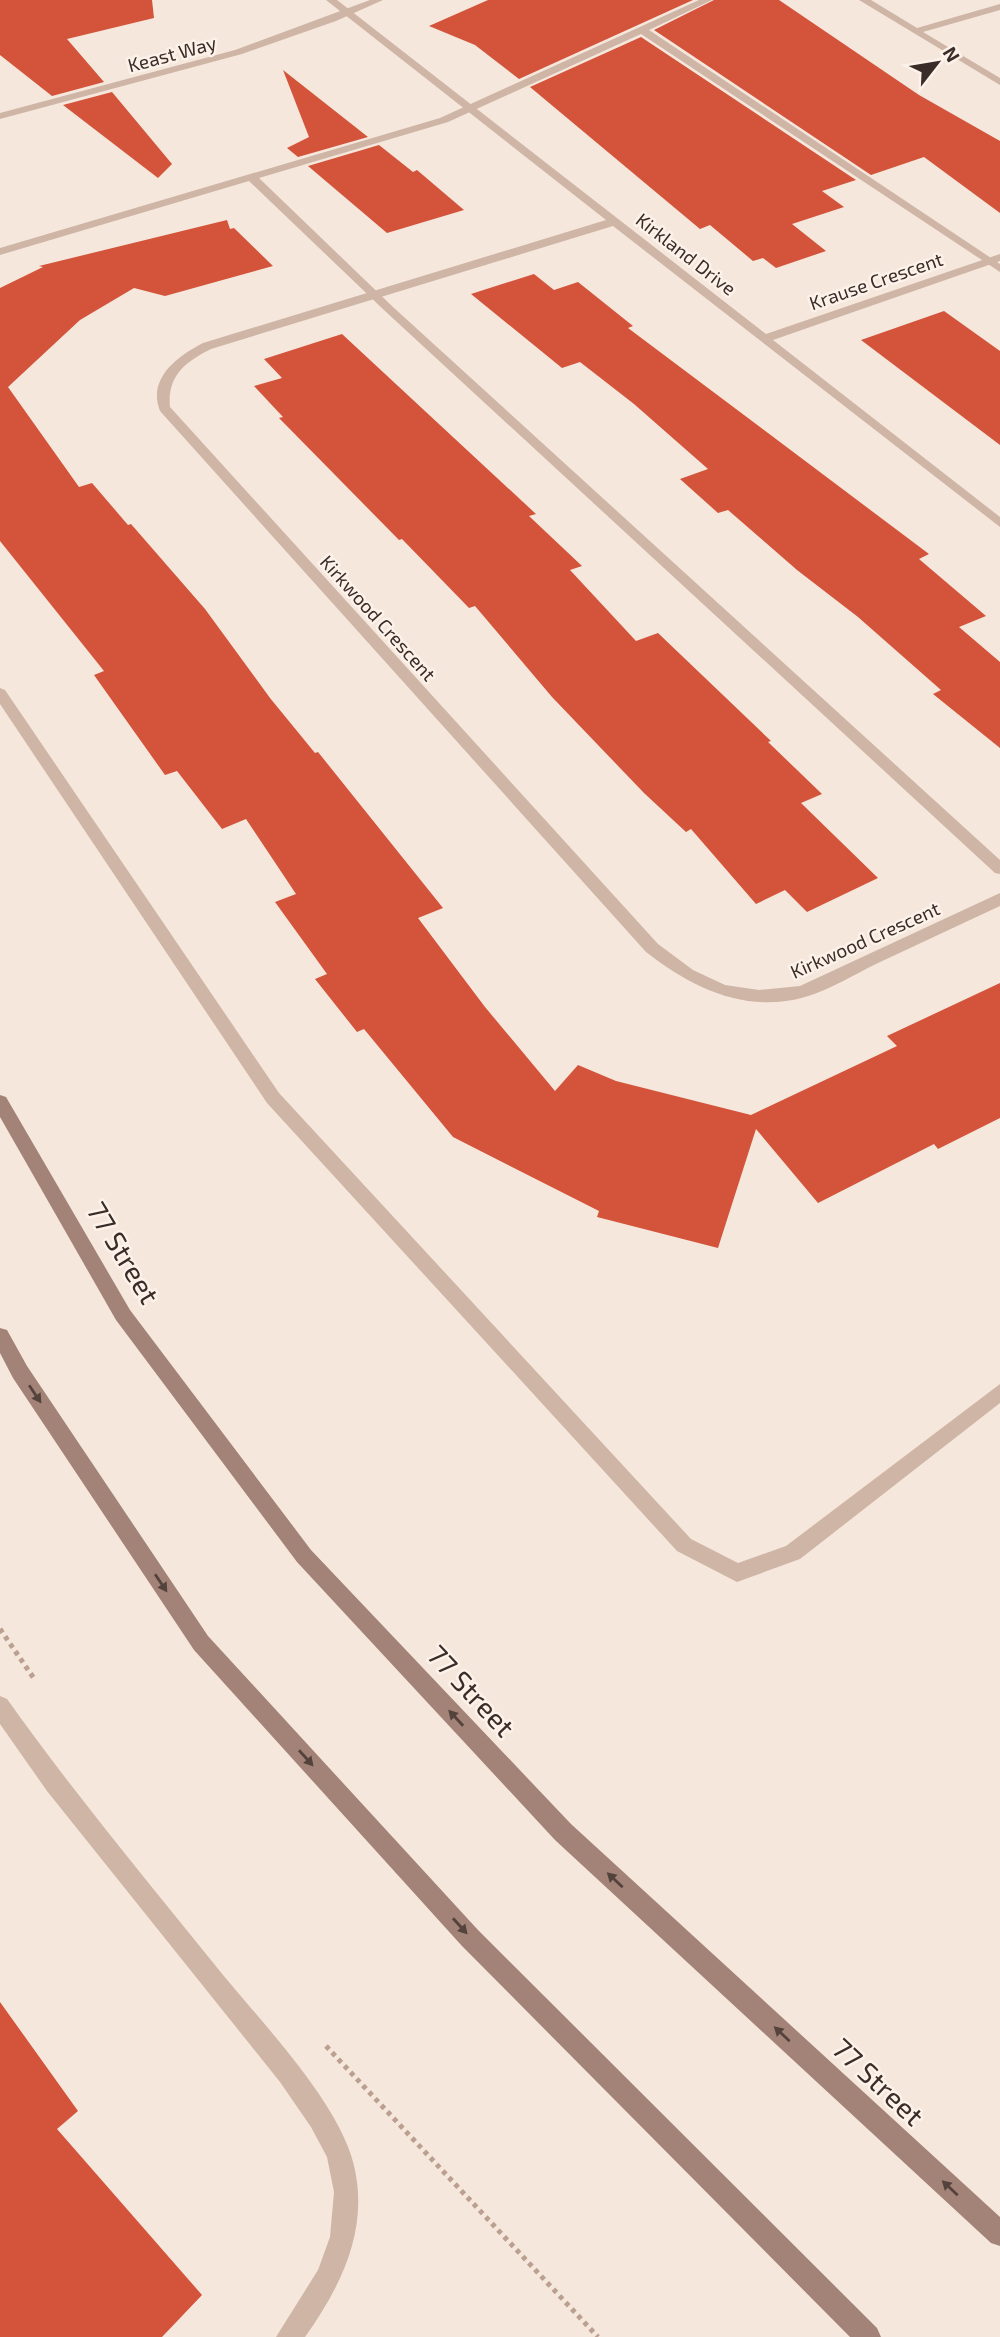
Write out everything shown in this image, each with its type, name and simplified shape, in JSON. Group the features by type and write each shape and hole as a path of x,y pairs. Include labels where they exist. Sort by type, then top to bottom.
{"main road":[{"name":"77 Street","path":"0,1102 123,1315 304,1556 563,1832 1000,2234"},
{"path":"0,1336 20,1372 201,1643 470,1938 868,2337"}],"street":[{"name":"Kirkland Drive","path":"331,0 1000,523"},
{"name":"Keast Way","path":"0,116 205,63 349,13 378,0"},
{"path":"0,252 444,120 707,0"},
{"path":"864,0 1000,82"},
{"path":"915,31 1000,6"},
{"path":"643,30 994,259 1000,269"},
{"path":"252,178 373,295 1000,869"},
{"name":"Kirkwood Crescent","path":"616,221 206,346 185,356 165,379 161,395 164,408 652,948 683,973 710,987 745,997 774,997 803,992 1000,899"},
{"name":"Krause Crescent","path":"764,339 994,259"},
{"path":"0,693 273,1098 684,1545 737,1573 793,1553 1000,1392"},
{"path":"0,1706 55,1784 288,2074 323,2125 342,2167 346,2211 342,2241 323,2292 289,2337"}],"path":[{"path":"0,1629 38,1684"},
{"path":"322,2041 598,2337"}],"building":[{"path":"0,0 152,0 154,18 67,39 104,82 52,96 0,55"},
{"path":"488,0 693,0 519,79 475,45 429,26"},
{"path":"714,0 779,0 919,95 1000,141 1000,213 924,157 871,175 654,30"},
{"path":"641,37 856,180 822,191 844,207 792,224 826,251 776,268 763,258 753,261 710,225 700,229 530,87"},
{"path":"283,70 368,137 298,157 287,148 309,137"},
{"path":"112,92 172,164 158,178 63,105"},
{"path":"379,145 413,172 417,170 464,210 387,233 308,166"},
{"path":"227,220 230,229 234,228 273,266 165,296 134,288 80,320 8,387 79,487 92,483 205,609 270,698 315,753 318,752 443,908 418,918 485,1007 555,1091 578,1065 616,1081 751,1115 897,1046 887,1036 1000,983 1000,1118 938,1149 934,1144 818,1203 756,1129 718,1248 597,1217 599,1211 453,1137 364,1029 357,1032 315,979 327,974 275,902 296,894 246,819 222,829 177,771 165,775 94,675 104,671 0,541 0,288 43,267 39,266"},
{"path":"534,274 554,290 578,282 633,326 628,328 929,554 919,559 986,616 959,627 1000,662 1000,748 933,694 941,690 858,617 797,570 728,510 718,513 680,479 708,469 634,404 580,362 562,368 471,294"},
{"path":"944,311 1000,351 1000,445 861,340"},
{"path":"342,334 536,514 529,516 582,566 570,570 636,641 658,633 771,741 768,742 822,794 801,803 878,878 807,912 785,890 756,904 691,829 686,832 644,793 552,697 475,606 469,608 402,539 399,540 279,418 283,417 254,386 282,378 264,359"},
{"path":"0,2002 78,2111 57,2129 202,2295 162,2337 0,2337"}]}
